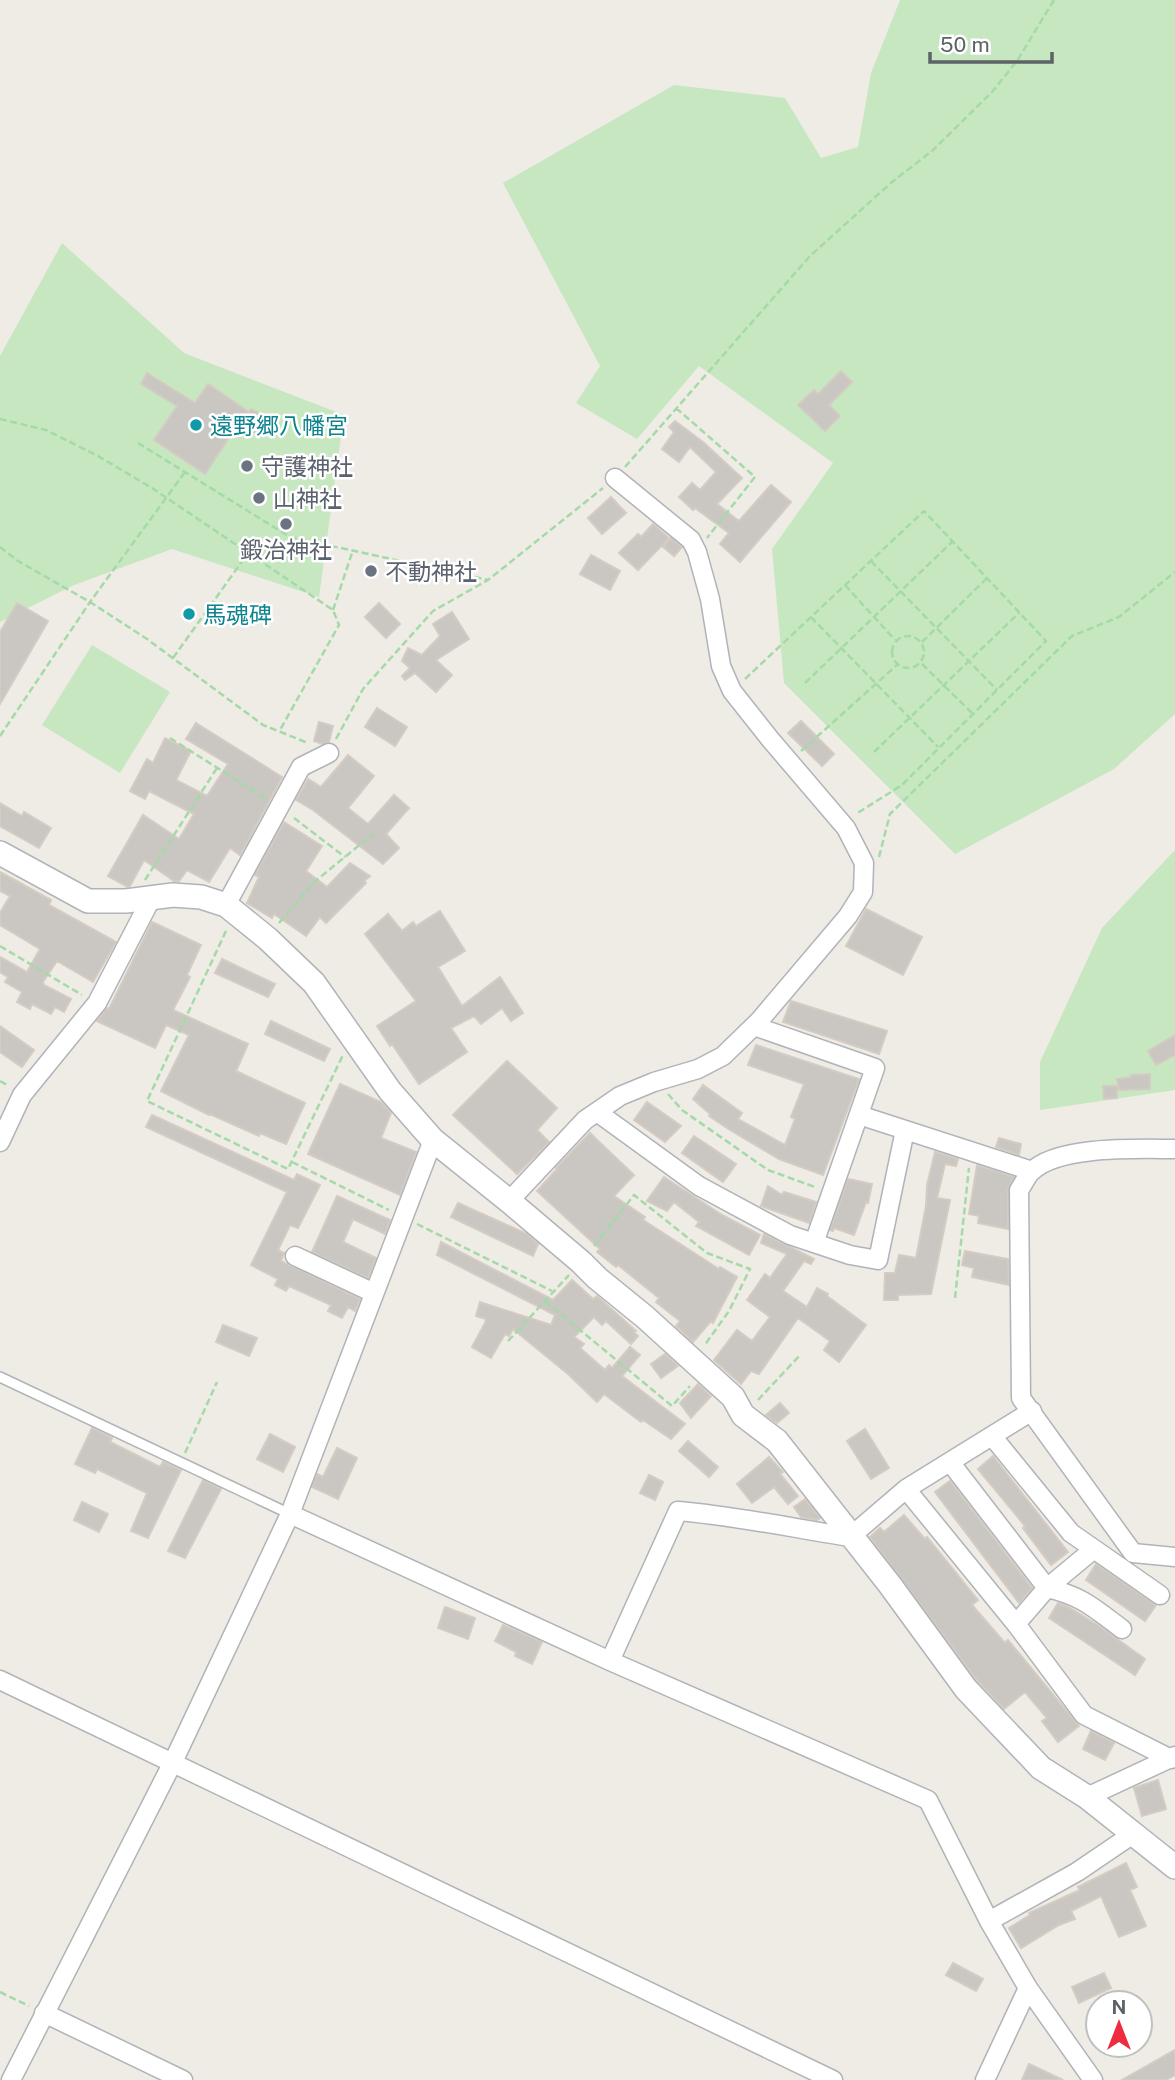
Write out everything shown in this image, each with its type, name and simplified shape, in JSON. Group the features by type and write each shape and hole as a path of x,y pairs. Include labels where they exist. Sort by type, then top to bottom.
{"street":[{"path":"509,1201 585,1120 621,1096 657,1081 698,1069 723,1056 754,1026 848,916 863,892 864,863 842,823 732,691 721,666 710,599 691,540 615,478"},
{"path":"230,909 279,806 301,767 329,752"},
{"path":"0,853 88,901 201,897 230,909 266,937 314,983 390,1091 433,1140 645,1317 733,1398 743,1415 777,1441 890,1585 966,1689 1041,1768 1087,1797 1175,1867"},
{"path":"0,1142 22,1095 97,1003 142,898"},
{"path":"754,1026 875,1068 814,1243"},
{"path":"597,1112 699,1186 790,1235 850,1255 878,1260 905,1130"},
{"path":"859,1115 1032,1171"},
{"path":"11,2080 173,1762 290,1514 433,1140"},
{"path":"1175,1149 1095,1149 1049,1161 1032,1171 1019,1191 1021,1398 1133,1553 1175,1557"},
{"path":"295,1256 374,1293"},
{"path":"610,1661 678,1511 732,1515 773,1525 850,1537 906,1489 1032,1411"},
{"path":"992,1436 1071,1533 1160,1595"},
{"path":"950,1462 1047,1588 1070,1593 1082,1599 1122,1629"},
{"path":"906,1489 1016,1624 1084,1715 1173,1758"},
{"path":"290,1514 610,1661 928,1800 989,1921 1028,1988 1093,2080"},
{"path":"1016,1624 1047,1588 1094,1549"},
{"path":"0,1680 834,2080"},
{"path":"1087,1797 1173,1758"},
{"path":"989,1921 1077,1872 1133,1834"},
{"path":"985,2080 1028,1988"},
{"path":"44,2013 183,2080"}],"lane":[{"path":"0,1377 290,1514"}],"path":[{"path":"0,547 18,561 90,602 173,658 263,725 329,752 363,690 433,611 488,580 615,478 810,256 892,181 932,151 992,92 1017,61 1054,0"},
{"path":"676,408 755,477 696,552"},
{"path":"0,419 46,430 99,456 152,488 333,610 339,625 280,730"},
{"path":"138,443 290,537 488,580"},
{"path":"0,736 90,602 185,472"},
{"path":"732,691 924,511 1046,640 902,785 842,823"},
{"path":"805,683 953,541"},
{"path":"333,610 353,550"},
{"path":"173,658 248,553"},
{"path":"871,561 998,690"},
{"path":"863,892 879,855 890,814 1072,636 1119,617 1175,572"},
{"path":"921,643 987,578"},
{"path":"845,585 895,640"},
{"path":"874,752 1020,612"},
{"path":"811,617 940,748"},
{"path":"912,636 921,643 924,652 921,662 907,669 897,665 892,656 893,645 896,640 912,636"},
{"path":"922,664 973,714"},
{"path":"789,761 897,665"},
{"path":"170,738 279,806 345,857"},
{"path":"142,898 217,768"},
{"path":"266,937 313,883 373,834"},
{"path":"230,909 147,1101 288,1168 352,1037"},
{"path":"0,946 97,1003"},
{"path":"657,1081 682,1110 768,1170 832,1192"},
{"path":"955,1298 971,1151"},
{"path":"292,1162 554,1292"},
{"path":"508,1341 581,1262 634,1195 707,1253 750,1269 699,1366 671,1406 545,1301"},
{"path":"743,1415 801,1354"},
{"path":"181,1462 217,1382"},
{"path":"0,1992 44,2013"}],"green space":[{"path":"900,0 1175,0 1175,714 1114,769 955,854 784,683 772,549 833,463 699,366 637,439 576,403 600,366 503,183 674,85 785,98 821,158 858,147 871,73"},
{"path":"62,243 184,353 344,415 319,597 172,549 74,585 0,622 0,356"},
{"path":"92,645 170,692 120,773 42,725"},
{"path":"1175,850 1175,1090 1040,1110 1040,1062 1102,928"}],"building":[{"path":"841,371 852,382 829,405 840,416 825,431 798,405 814,390 818,394"},
{"name":"遠野郷八幡宮","path":"147,373 195,403 208,384 249,412 251,409 269,419 258,436 238,424 205,474 154,440 177,406 141,384"},
{"path":"675,421 703,442 742,478 717,504 739,521 771,485 791,502 740,562 720,544 729,533 695,508 693,510 679,497 692,483 700,490 716,472 690,447 679,462 662,449 674,432 669,427"},
{"path":"611,497 626,513 602,534 588,518"},
{"path":"653,524 669,538 638,570 619,553 638,534 641,537"},
{"path":"671,538 682,547 674,556 663,547"},
{"path":"591,555 620,571 610,590 580,574"},
{"path":"17,603 48,621 0,704 0,632"},
{"path":"379,603 400,624 386,638 365,617"},
{"path":"452,612 469,639 436,660 452,675 436,692 415,673 405,680 402,676 410,668 402,661 408,648 422,655 440,636 433,624"},
{"path":"377,708 407,727 395,746 365,727"},
{"path":"801,721 834,754 822,766 788,733"},
{"path":"319,722 333,726 329,742 322,744 314,741"},
{"path":"196,723 282,777 240,855 230,848 209,882 187,870 179,881 174,881 144,860 128,887 108,876 143,815 179,839 194,814 149,791 145,799 130,791 147,759 153,763 165,738 191,751 176,780 207,796 228,764 186,739"},
{"path":"348,755 374,776 348,808 368,824 394,795 409,808 386,834 399,848 383,864 296,800 308,779 321,787"},
{"path":"0,803 22,816 24,812 51,828 39,848 0,826"},
{"path":"284,822 322,846 306,871 327,887 350,863 370,876 326,923 320,917 306,936 274,914 272,918 247,903 259,877 255,875"},
{"path":"0,872 51,900 49,905 116,942 93,982 57,961 43,982 71,999 64,1012 55,1007 51,1014 32,1004 30,1009 17,1002 22,992 5,982 8,977 0,972 0,957 27,972 40,949 0,925 0,913 10,896 0,891"},
{"path":"866,909 922,937 903,975 846,946"},
{"path":"440,911 465,951 438,967 462,1006 500,977 523,1013 511,1021 502,1008 481,1024 474,1016 451,1028 467,1052 419,1084 377,1026 416,1001 365,934 388,914 402,931 413,922 416,926"},
{"path":"152,922 201,945 187,975 190,977 173,1010 248,1044 236,1071 305,1103 286,1144 209,1115 161,1091 189,1035 166,1025 155,1048 97,1021 107,1008 109,1009"},
{"path":"222,959 275,984 268,997 215,973"},
{"path":"791,1001 887,1031 879,1054 783,1022"},
{"path":"271,1021 330,1049 324,1061 265,1034"},
{"path":"0,1026 34,1050 22,1067 0,1052"},
{"path":"1175,1035 1175,1055 1156,1065 1148,1051"},
{"path":"756,1045 859,1079 823,1175 779,1159 709,1116 693,1099 703,1085 742,1113 738,1119 785,1145 795,1119 791,1117 804,1084 748,1065"},
{"path":"507,1061 557,1108 537,1130 549,1142 517,1174 453,1115"},
{"path":"1150,1074 1150,1089 1119,1090 1117,1079"},
{"path":"340,1084 381,1102 391,1113 381,1138 416,1152 400,1195 308,1154"},
{"path":"1103,1086 1117,1086 1117,1098 1104,1099"},
{"path":"647,1102 681,1126 665,1142 634,1120"},
{"path":"152,1115 294,1180 297,1174 320,1185 298,1228 290,1225 278,1250 284,1253 281,1261 360,1299 355,1311 348,1307 342,1318 328,1311 331,1305 289,1286 286,1291 275,1285 278,1279 251,1265 287,1192 146,1127"},
{"path":"590,1133 634,1175 614,1196 645,1217 643,1220 719,1269 720,1267 737,1277 713,1323 711,1321 693,1342 676,1326 680,1321 656,1302 659,1298 597,1252 600,1249 537,1191"},
{"path":"694,1136 736,1164 723,1182 682,1153"},
{"path":"999,1138 1021,1144 1019,1155 996,1147"},
{"path":"935,1152 958,1159 956,1166 945,1164 937,1198 950,1200 931,1294 898,1295 898,1300 884,1300 885,1273 895,1273 899,1255 916,1258"},
{"path":"977,1165 1014,1177 1008,1190 1008,1229 978,1223 979,1216 969,1214"},
{"path":"664,1177 722,1215 760,1235 749,1255 696,1226 699,1222 674,1202 667,1211 647,1201"},
{"path":"848,1179 872,1184 868,1203 866,1202 854,1235 834,1228 833,1231 830,1230"},
{"path":"768,1186 782,1195 784,1192 816,1202 809,1223 761,1206"},
{"path":"337,1196 390,1220 385,1234 353,1219 343,1242 376,1258 368,1278 312,1252"},
{"path":"458,1203 527,1234 538,1244 533,1256 451,1217"},
{"path":"764,1234 814,1259 811,1264 804,1261 783,1291 807,1307 817,1288 866,1325 839,1362 824,1350 830,1341 798,1318 759,1374 751,1371 741,1384 714,1360 737,1330 752,1341 770,1317 747,1300 765,1274 770,1278 787,1254 761,1243"},
{"path":"441,1242 553,1300 572,1280 593,1299 597,1296 636,1331 634,1332 638,1336 631,1344 606,1321 602,1325 594,1317 574,1337 584,1344 580,1348 605,1370 609,1365 612,1368 630,1347 640,1355 622,1376 685,1424 671,1439 643,1420 641,1422 604,1394 597,1402 568,1374 513,1329 509,1336 505,1334 491,1358 472,1347 486,1319 476,1316 480,1302 551,1325 555,1315 437,1255"},
{"path":"965,1251 1008,1259 1009,1285 972,1277 974,1268 962,1265"},
{"path":"223,1325 257,1338 249,1356 216,1342"},
{"path":"665,1354 678,1366 661,1378 651,1364"},
{"path":"698,1384 711,1396 691,1418 680,1403"},
{"path":"780,1403 789,1413 777,1423 766,1415"},
{"path":"92,1428 112,1438 110,1442 160,1467 163,1462 181,1470 148,1538 131,1531 147,1493 97,1469 95,1473 75,1464"},
{"path":"865,1429 889,1468 871,1479 847,1441"},
{"path":"270,1434 295,1447 283,1472 257,1459"},
{"path":"688,1441 718,1467 709,1477 679,1451"},
{"path":"337,1448 357,1458 338,1499 312,1487 317,1474 323,1477"},
{"path":"993,1456 1068,1552 1051,1565 1023,1528 1025,1526 978,1469"},
{"path":"769,1457 783,1472 780,1474 798,1496 788,1504 774,1487 752,1503 737,1484"},
{"path":"649,1475 663,1482 655,1500 640,1493"},
{"path":"203,1480 221,1489 185,1558 168,1551"},
{"path":"950,1481 1032,1588 1019,1603 935,1492"},
{"path":"805,1499 820,1518 817,1520 801,1517 794,1507"},
{"path":"82,1502 108,1514 99,1532 74,1520"},
{"path":"904,1515 925,1539 927,1537 978,1600 972,1605 1005,1643 1008,1640 1079,1726 1058,1742 1042,1721 1047,1718 1025,1692 1004,1709 977,1680 870,1537 880,1528 884,1532"},
{"path":"1096,1564 1156,1605 1145,1621 1086,1580"},
{"path":"1058,1603 1099,1626 1145,1659 1135,1675 1049,1618"},
{"path":"445,1607 475,1618 468,1639 438,1628"},
{"path":"503,1625 542,1642 532,1664 515,1656 516,1652 495,1641"},
{"path":"1091,1731 1114,1743 1105,1760 1083,1749"},
{"path":"1158,1780 1166,1809 1142,1816 1134,1788"},
{"path":"1126,1863 1137,1887 1130,1890 1146,1926 1119,1937 1101,1896 1071,1911 1075,1919 1059,1925 1021,1948 1009,1928 1030,1915 1029,1913 1080,1890 1078,1887"},
{"path":"953,1963 983,1979 976,1991 946,1975"},
{"path":"1104,1973 1111,1988 1084,1989 1084,2001 1079,2003 1072,1987"},
{"path":"1175,2050 1175,2075 1166,2080 1122,2080"},
{"path":"1029,2064 1063,2080 1022,2080"}],"place":[{"name":"遠野郷八幡宮","path":"196,425"},
{"name":"守護神社","path":"247,466"},
{"name":"山神社","path":"259,498"},
{"name":"鍛治神社","path":"286,524"},
{"name":"不動神社","path":"371,571"},
{"name":"馬魂碑","path":"189,614"}]}
